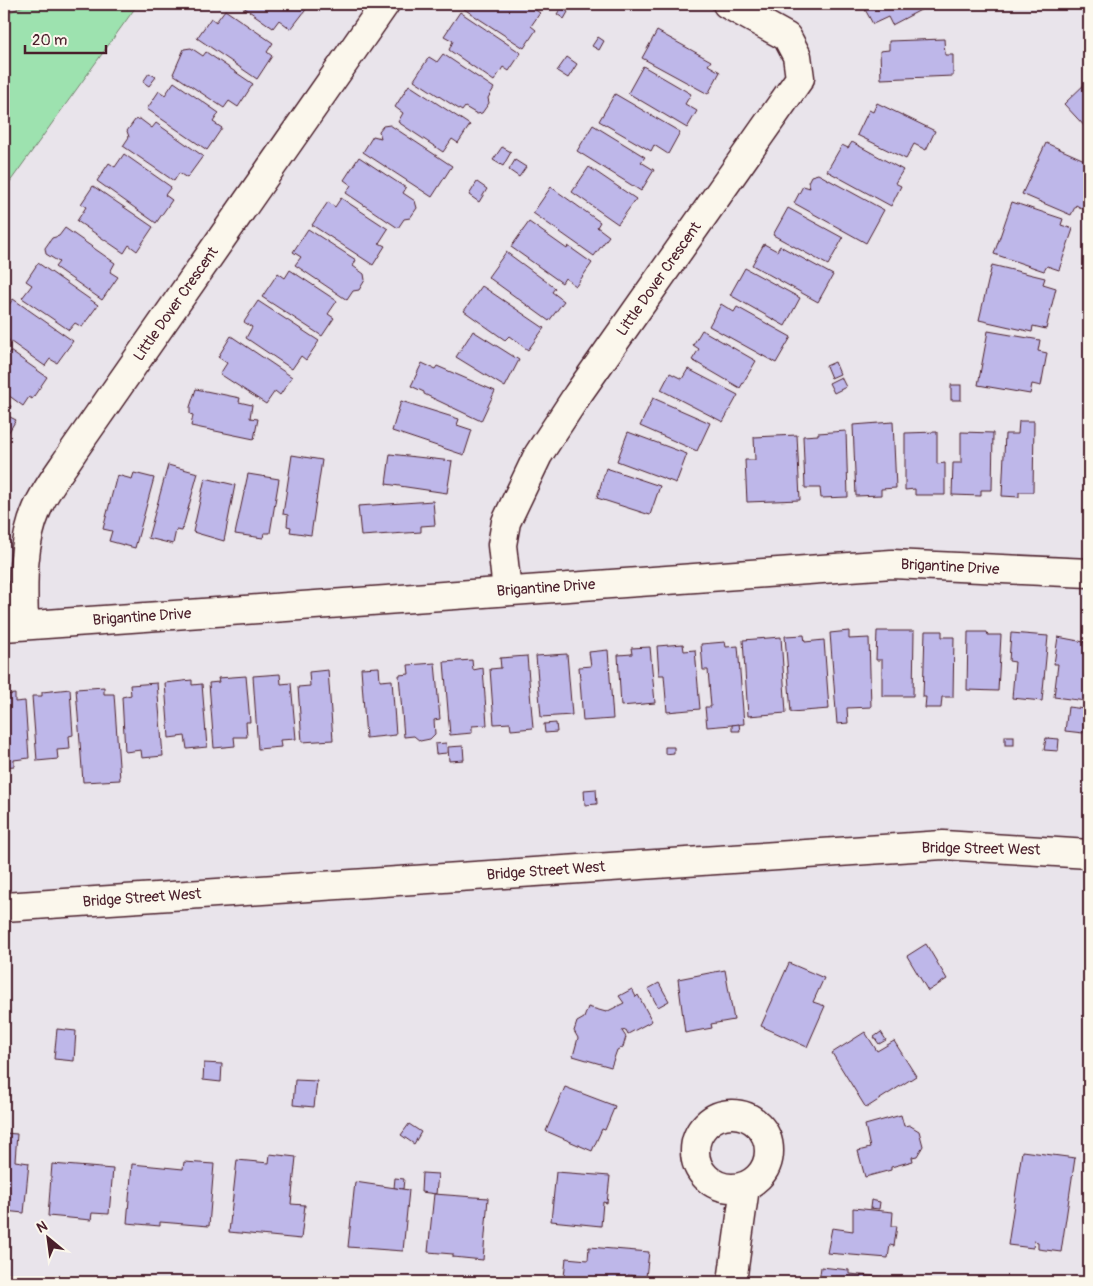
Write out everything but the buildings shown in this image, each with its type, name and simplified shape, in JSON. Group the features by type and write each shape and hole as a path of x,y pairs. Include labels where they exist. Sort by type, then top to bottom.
{"street":[{"name":"Little Dover Crescent","path":"14,626 22,580 25,544 38,508 74,450 385,4"},
{"name":"Little Dover Crescent","path":"508,591 502,545 506,522 538,455 578,394 800,78 797,56 787,37 728,4"},
{"name":"Brigantine Drive","path":"14,626 892,564 1089,573"},
{"name":"Bridge Street West","path":"4,907 943,845 1089,854"},
{"path":"732,1282 745,1186"}],"green space":[{"path":"27,4 138,4 4,190 4,15"}]}
